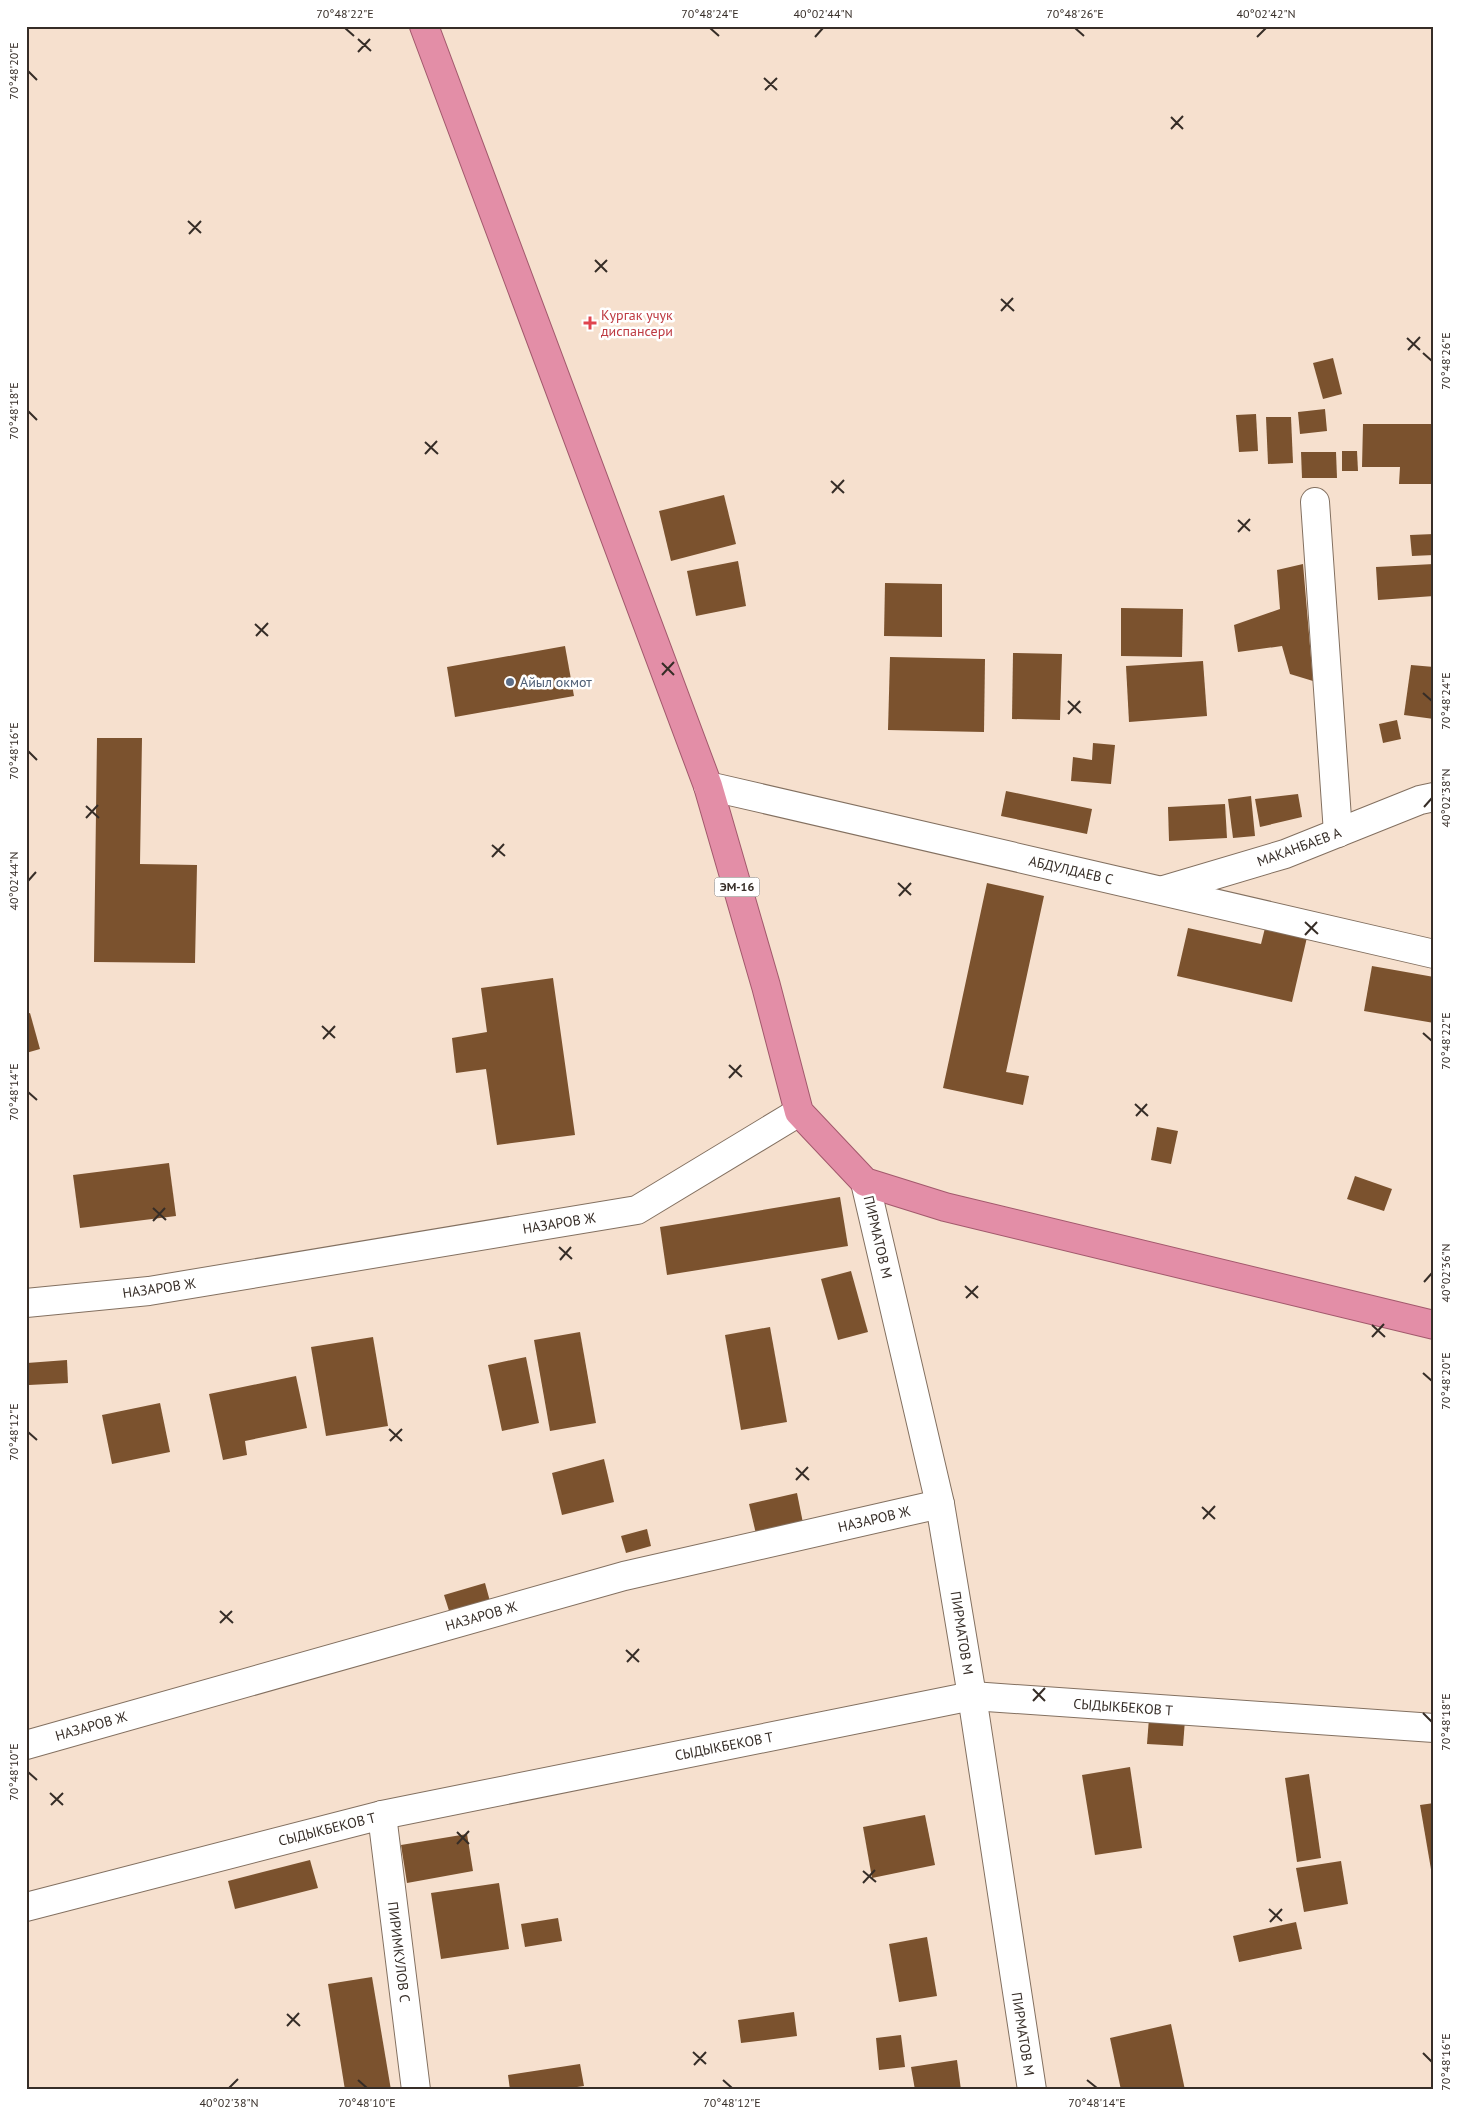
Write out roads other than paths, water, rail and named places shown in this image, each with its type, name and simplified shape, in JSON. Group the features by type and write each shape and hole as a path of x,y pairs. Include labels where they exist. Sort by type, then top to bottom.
{"highway":[{"name":"ЭМ-16","path":"424,26 708,786 766,986 799,1112 865,1182 945,1207 1434,1325"}],"street":[{"path":"1315,502 1338,833"},
{"name":"АБДУЛДАЕВ С","path":"708,786 1434,954"},
{"name":"МАКАНБАЕВ А","path":"1162,891 1285,854 1420,800 1434,797"},
{"name":"НАЗАРОВ Ж","path":"26,1304 149,1291 637,1210 799,1112"},
{"name":"ПИРМАТОВ М","path":"865,1182 940,1504 972,1696 1032,2090"},
{"name":"НАЗАРОВ Ж","path":"26,1745 624,1576 940,1504"},
{"name":"СЫДЫКБЕКОВ Т","path":"26,1907 382,1815 972,1696 1434,1728"},
{"name":"ПИРИМКУЛОВ С","path":"382,1815 416,2090"}],"place":[{"name":"Кургак учук диспансери","path":"590,323"},
{"name":"Айыл окмот","path":"510,682"}]}
